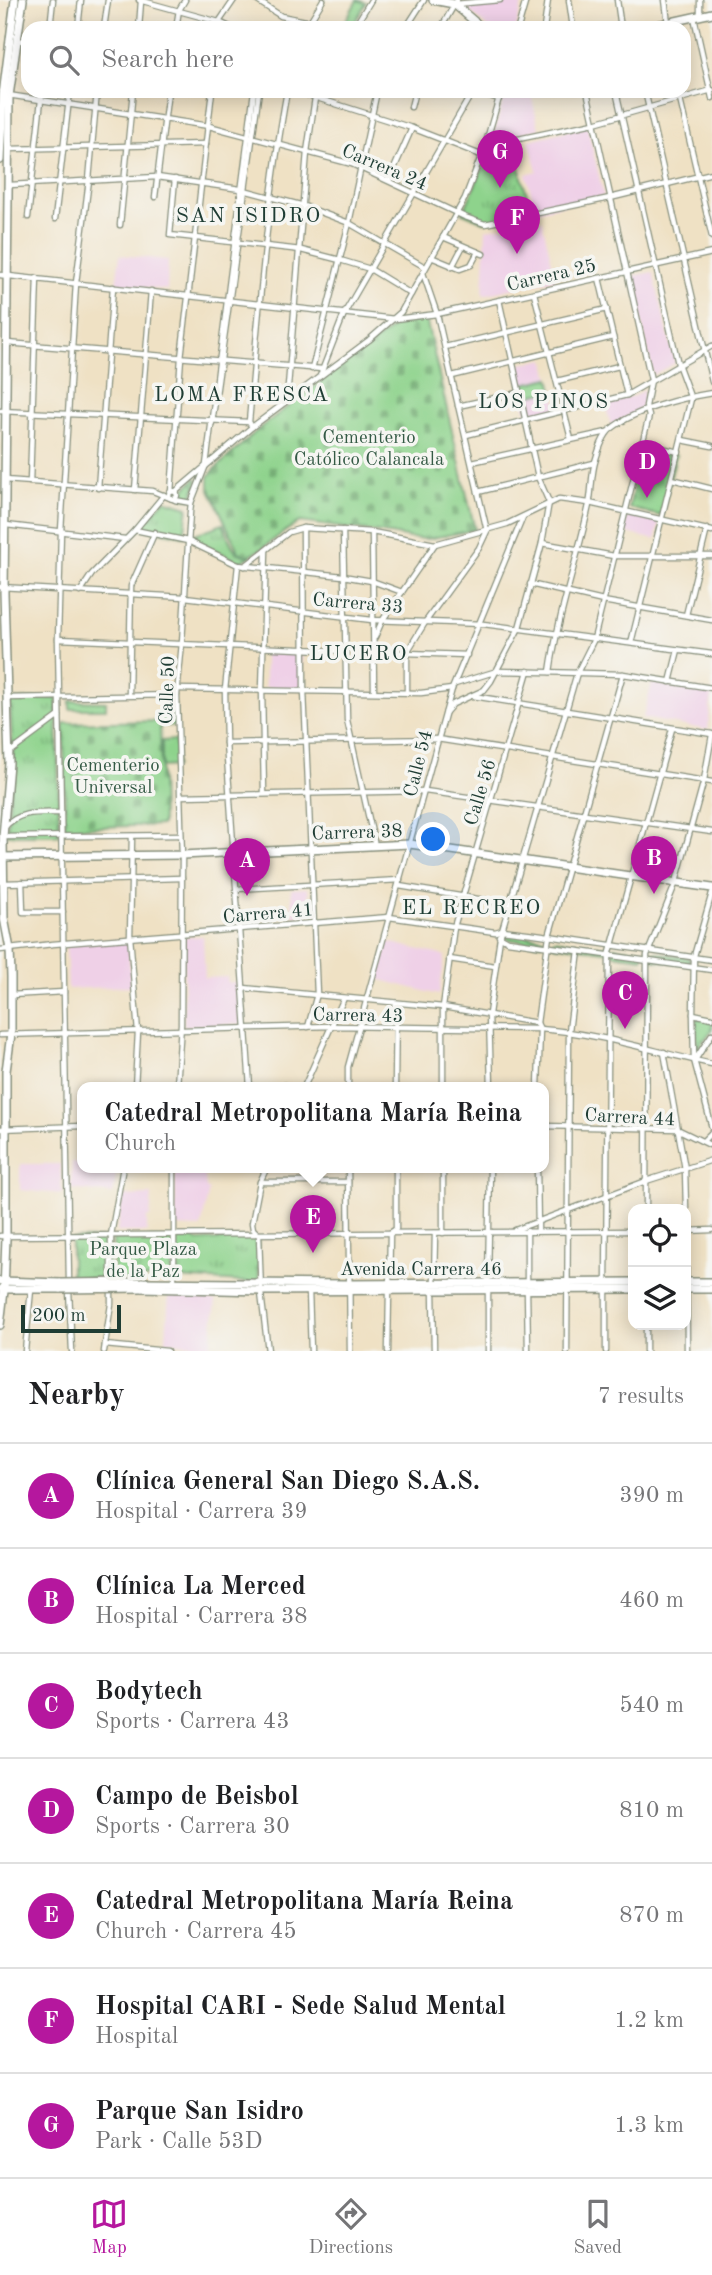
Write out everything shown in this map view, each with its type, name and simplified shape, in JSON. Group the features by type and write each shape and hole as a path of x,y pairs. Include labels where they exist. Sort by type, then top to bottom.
{"main road":[{"path":"15,0 15,26"},
{"path":"4,95 15,26 23,0"},
{"path":"433,0 456,2 470,21"},
{"path":"679,21 712,12"},
{"path":"0,1325 4,1283 2,1129 11,1034 10,949 4,918 2,857 9,753 2,587 5,525 4,275 10,185 4,149 4,65 13,39"},
{"path":"0,160 4,149"},
{"name":"Carrera 38","path":"2,857 182,855 410,844 712,890"},
{"name":"Avenida Carrera 46","path":"161,1285 174,1281 309,1291 349,1288"},
{"path":"691,1284 712,1282"},
{"name":"Avenida Carrera 46","path":"4,1283 62,1286 349,1288 567,1286 628,1283"},
{"name":"Avenida Carrera 46","path":"4,1283 32,1289 62,1286"},
{"name":"Avenida Carrera 46","path":"606,1285 628,1288"},
{"path":"691,1286 712,1289"}],"street":[{"path":"50,21 52,0"},
{"path":"79,21 81,0"},
{"path":"105,21 108,0"},
{"path":"140,21 141,0 216,21"},
{"path":"177,21 179,10 185,0"},
{"path":"220,21 234,0"},
{"path":"256,0 281,16 310,21 323,0"},
{"path":"358,21 371,0"},
{"path":"410,21 424,0"},
{"path":"445,21 456,2 499,0"},
{"path":"520,21 526,0"},
{"path":"545,21 548,0"},
{"path":"569,0 572,21"},
{"path":"617,0 620,21"},
{"path":"665,0 665,21"},
{"path":"700,0 697,16 712,98"},
{"path":"0,36 21,41"},
{"path":"691,96 711,90"},
{"name":"Carrera 24","path":"22,98 209,126 307,152 360,167 477,223 495,223 712,173"},
{"path":"28,217 42,98"},
{"path":"55,219 70,98"},
{"path":"72,1351 62,1286 68,1236 58,639 61,531 76,283 96,98"},
{"path":"120,225 132,98"},
{"path":"155,197 167,98"},
{"path":"171,496 187,296 211,98"},
{"name":"Calle 50","path":"177,1082 181,1031 182,855 177,692 188,541 191,503 206,466 255,98"},
{"path":"251,424 264,248 286,98"},
{"path":"287,400 307,152 315,98"},
{"path":"326,98 481,155"},
{"path":"312,369 349,223 376,98"},
{"path":"411,107 413,98"},
{"path":"320,378 344,314 470,98"},
{"path":"80,592 92,574 125,539 251,424 320,378 395,319 457,213 485,146 499,99 496,98"},
{"path":"491,1082 489,1014 500,937 577,673 594,639 649,416 646,406 651,380 589,98"},
{"path":"617,98 678,364 691,397 631,643"},
{"path":"647,98 712,382"},
{"path":"485,146 594,123 683,98"},
{"path":"680,99 712,237"},
{"path":"388,180 412,128"},
{"path":"4,149 206,144"},
{"path":"10,185 157,177 243,189 304,206 349,223 386,243 424,269 452,376 487,531 480,548 426,621 407,652 407,692"},
{"path":"175,179 170,235 264,248 301,250 370,269 411,294"},
{"path":"430,257 460,269 472,264 481,253 443,237"},
{"path":"452,267 463,246"},
{"name":"Carrera 25","path":"4,275 395,319 437,314 712,253"},
{"path":"30,482 37,278"},
{"path":"599,278 627,395"},
{"path":"98,488 113,287"},
{"path":"135,490 151,291"},
{"path":"534,293 572,439"},
{"path":"444,714 453,704 484,690 519,628 542,543 549,502 538,477 499,300"},
{"path":"445,347 607,309"},
{"path":"452,376 613,337"},
{"path":"6,343 323,369"},
{"path":"466,435 627,395 712,346"},
{"path":"557,381 619,366"},
{"path":"458,406 518,393"},
{"path":"472,462 610,430 647,411 712,393"},
{"path":"3,411 176,417 251,424"},
{"path":"550,672 556,633 589,503 594,463 610,430"},
{"path":"681,440 712,446"},
{"path":"643,444 678,452"},
{"path":"478,492 594,463"},
{"path":"196,475 201,481"},
{"path":"672,479 712,489"},
{"path":"5,480 153,491 191,503"},
{"path":"245,566 289,532 303,528 372,532 435,544 507,524 559,499 589,503 710,530 699,556 686,615"},
{"name":"Calle 54","path":"348,1082 348,1067 444,714 523,517"},
{"path":"507,524 514,527 515,535"},
{"path":"5,525 125,539"},
{"path":"303,528 304,691 317,994 308,1027"},
{"path":"135,530 155,532 188,541 238,565 343,576 372,581 402,592"},
{"path":"343,530 347,720 375,846"},
{"path":"129,695 130,595 134,575 155,532"},
{"path":"372,532 374,691"},
{"path":"542,543 614,556 712,556"},
{"path":"374,640 382,621 435,544"},
{"path":"264,793 262,649 266,551"},
{"path":"238,565 225,690 226,743 250,1082"},
{"path":"530,584 603,601 712,620"},
{"name":"Carrera 33","path":"2,587 185,597 382,621 481,624 712,654"},
{"path":"58,639 346,651"},
{"path":"670,682 678,650"},
{"path":"375,652 467,655"},
{"path":"6,698 225,690 407,692 453,687 497,671 623,674 712,688"},
{"name":"Calle 56","path":"443,1082 443,1007 454,927 528,671"},
{"path":"538,1082 540,1029 537,1023 549,936 623,674"},
{"path":"450,695 462,699"},
{"path":"472,696 712,735 704,780 676,883 646,961 646,1204"},
{"path":"9,753 60,716"},
{"path":"606,1351 609,956 672,729"},
{"path":"226,743 437,738 712,782"},
{"path":"181,796 425,791 712,832"},
{"path":"3,833 12,820 25,814 61,813"},
{"path":"3,833 62,836 181,835"},
{"path":"132,836 130,937 138,1032 135,1082"},
{"path":"4,883 182,878"},
{"path":"22,882 23,912 63,912"},
{"path":"237,889 399,883 508,904"},
{"path":"703,1141 712,1130 694,1060 693,967 712,890"},
{"name":"Carrera 41","path":"0,950 130,937 389,918 611,944 712,960"},
{"path":"495,932 508,941 712,970"},
{"path":"567,1351 569,1031 579,951"},
{"path":"449,960 495,966"},
{"path":"244,988 443,1007 537,1023"},
{"path":"11,995 64,992"},
{"path":"306,1082 344,998"},
{"path":"395,1082 396,1003"},
{"path":"692,1014 712,1018"},
{"name":"Carrera 43","path":"0,1035 332,1026 540,1029 569,1031 712,1064"},
{"path":"694,1060 712,1034"},
{"path":"664,1052 685,1169 686,1204"},
{"path":"2,1129 77,1126"},
{"name":"Carrera 44","path":"549,1126 677,1129 712,1146"},
{"path":"511,1232 646,1181 712,1160"},
{"path":"122,1173 111,1235 111,1291 104,1348 164,1351"},
{"path":"174,1173 174,1281"},
{"path":"264,1173 252,1223 254,1231 259,1235 261,1288 268,1351"},
{"path":"312,1181 313,1173"},
{"path":"348,1173 350,1351"},
{"path":"390,1233 396,1229 396,1173"},
{"path":"443,1173 443,1233"},
{"path":"488,1351 490,1173"},
{"path":"537,1173 538,1231"},
{"path":"260,1182 348,1182"},
{"path":"312,1219 312,1234"},
{"path":"691,1231 712,1230"},
{"path":"527,1231 528,1351"},
{"path":"3,1236 628,1231"},
{"path":"388,1351 390,1233"},
{"path":"434,1351 435,1233"},
{"path":"62,1286 111,1280 161,1285"},
{"path":"62,1286 111,1291 161,1285"},
{"path":"25,1351 32,1289"},
{"path":"309,1291 311,1351"},
{"path":"646,1330 646,1351"},
{"path":"687,1330 687,1351"}],"shaded area":[{"path":"516,1 522,4 518,21 481,21 467,9 468,6"},
{"path":"504,98 532,98 539,129 492,140"},
{"path":"587,126 604,196 536,211 526,174 537,171 529,140"},
{"path":"542,221 556,279 483,295 486,229"},
{"path":"120,255 168,260 167,290 116,284"},
{"path":"653,272 675,363 653,375 632,276"},
{"path":"545,359 550,378 520,385 516,365"},
{"path":"553,390 557,408 527,415 523,397"},
{"path":"644,390 642,408 611,426 605,403 635,396"},
{"path":"628,513 660,521 655,540 624,532"},
{"path":"265,651 302,651 302,689 265,687"},
{"path":"652,683 712,692 708,730 643,718"},
{"path":"308,888 309,915 293,916 291,889"},
{"path":"203,936 205,978 227,977 228,983 238,982 242,1024 184,1026 184,937"},
{"path":"128,939 131,986 68,989 66,944"},
{"path":"388,942 445,956 439,995 378,979"},
{"path":"72,1162 77,1162 77,1173 116,1173 113,1194 71,1189"},
{"path":"20,1164 60,1164 62,1194 20,1190"},
{"path":"175,1173 205,1173 206,1188 209,1190 201,1228 176,1227"},
{"path":"152,1195 147,1232 117,1232 122,1196"},
{"path":"169,1292 202,1293 202,1299 216,1301 210,1351 197,1351 197,1345 166,1341"}],"green space":[{"path":"357,0 366,3 356,21 346,21"},
{"path":"516,157 532,212 484,222 463,213 485,163"},
{"name":"Cementerio Católico Calancala","path":"426,319 475,530 427,539 300,522 253,554 246,555 238,551 209,487 209,476 261,427 399,323"},
{"path":"550,378 553,390 523,397 520,385"},
{"path":"643,447 676,455 661,516 629,508"},
{"path":"196,478 198,481 191,499 182,498 180,493"},
{"path":"164,500 188,507 184,536 141,527"},
{"path":"223,524 236,551 252,556 240,562 191,538 192,535"},
{"path":"57,698 59,835 7,835 13,757 10,700"},
{"path":"70,701 106,702 106,709 70,709"},
{"path":"161,704 175,704 175,726 162,726"},
{"name":"Cementerio Universal","path":"160,721 162,825 65,828 64,723"},
{"path":"175,740 176,766 162,767 162,741"},
{"path":"508,932 545,940 541,944 508,939 505,937"},
{"path":"554,939 606,947 607,951 554,945"},
{"path":"614,947 644,951 644,954 642,958 613,954"},
{"path":"654,952 689,958 690,964 654,960 651,958"},
{"path":"696,1018 712,1021 712,1030 697,1049"},
{"name":"Parque Plaza de la Paz","path":"113,1238 172,1239 172,1277 114,1280"},
{"name":"Parque Plaza de la Paz","path":"177,1238 193,1238 198,1241 251,1238 258,1242 259,1283 176,1278"},
{"name":"Parque Plaza de la Paz","path":"71,1239 108,1239 109,1278 71,1278"}],"place":[{"name":"Parque San Isidro","path":"500,188"},
{"name":"Hospital CARI - Sede Salud Mental","path":"517,254"},
{"name":"Campo de Beisbol","path":"647,498"},
{"name":"Clínica La Merced","path":"654,894"},
{"name":"Clínica General San Diego S.A.S.","path":"247,896"},
{"name":"Bodytech","path":"625,1029"},
{"name":"Catedral Metropolitana María Reina","path":"313,1253"}],"district":[{"name":"SAN ISIDRO","path":"249,215"},
{"name":"LOMA FRESCA","path":"242,394"},
{"name":"LOS PINOS","path":"544,401"},
{"name":"LUCERO","path":"359,653"},
{"name":"EL RECREO","path":"472,907"}]}
